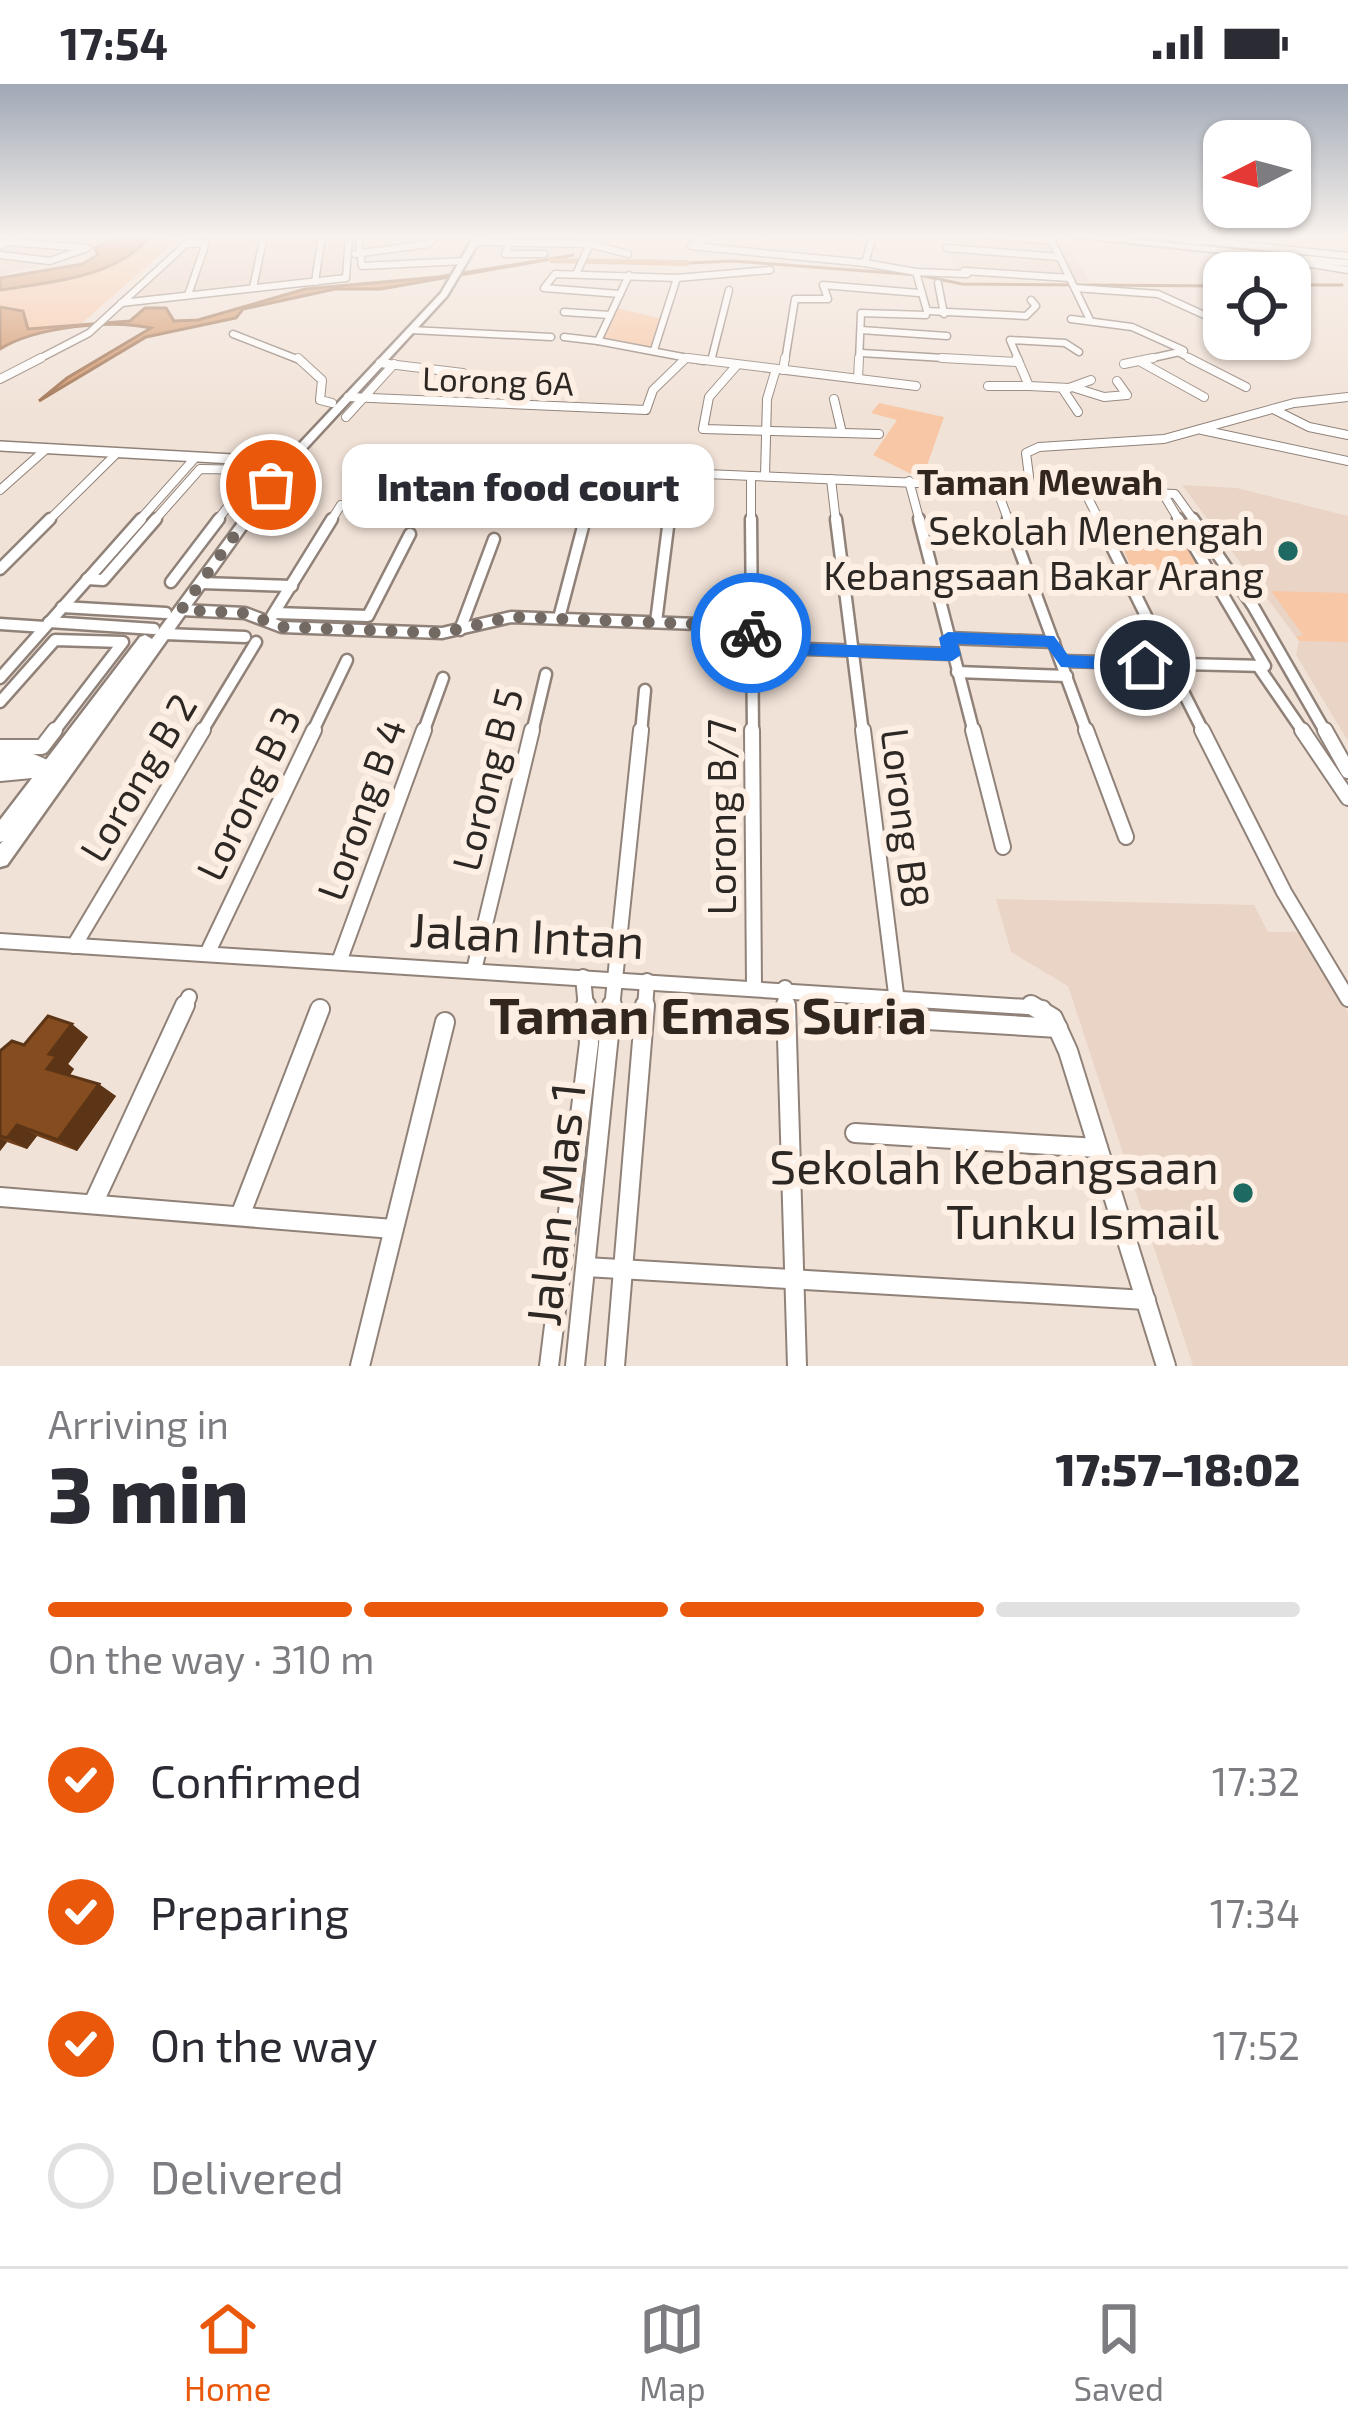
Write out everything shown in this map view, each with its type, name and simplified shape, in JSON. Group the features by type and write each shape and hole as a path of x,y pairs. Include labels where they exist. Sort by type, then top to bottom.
{"main road":[{"path":"0,834 48,766 159,632 262,496 280,461 436,295"},
{"path":"195,583 236,506 380,363 439,295"},
{"path":"236,506 262,496"},
{"path":"0,859 48,766"}],"street":[{"path":"0,380 98,325 129,295"},
{"path":"121,302 188,295"},
{"path":"598,341 620,295"},
{"path":"654,350 671,295"},
{"path":"711,362 728,295"},
{"path":"765,476 767,398 780,370 793,301 828,299 827,295"},
{"path":"914,295 914,307"},
{"path":"916,295 926,310 944,314 1026,316 1036,306 1031,300"},
{"path":"940,295 944,314"},
{"path":"1078,295 1090,320"},
{"path":"1160,295 1203,314"},
{"path":"564,312 610,315"},
{"path":"858,379 863,312 926,315"},
{"path":"1070,319 1142,330 1184,352 1124,364"},
{"path":"411,330 551,337"},
{"path":"861,330 947,336"},
{"path":"233,334 309,364 322,380 320,400 332,403"},
{"path":"561,348 566,338 598,341 711,362 916,386"},
{"path":"1028,386 1010,340 1065,343 1079,352"},
{"path":"861,353 1017,362"},
{"path":"1180,353 1246,387"},
{"name":"Lorong 6A","path":"347,397 646,410 653,390 686,358"},
{"path":"1139,361 1204,397"},
{"path":"380,363 463,373"},
{"path":"346,417 394,364"},
{"path":"737,365 709,397 703,429 879,434"},
{"path":"1067,387 1091,380"},
{"path":"988,386 1067,387 1104,397 1127,394 1117,381"},
{"path":"1067,387 1078,412"},
{"path":"1030,484 1026,453 1033,448 1070,441 1141,442 1202,430 1302,400 1348,397"},
{"path":"834,399 842,433"},
{"path":"1273,409 1309,427 1348,435"},
{"path":"1202,430 1348,460"},
{"path":"0,446 280,461"},
{"path":"0,490 45,450"},
{"path":"0,568 115,454"},
{"path":"0,678 88,579 103,580 194,459"},
{"path":"162,503 204,466 256,470 236,506"},
{"path":"645,472 675,475 656,622"},
{"path":"683,473 1160,489 1181,497 1348,753"},
{"name":"Lorong B/7","path":"751,476 754,986"},
{"name":"Lorong B8","path":"831,478 896,994"},
{"path":"909,481 1003,847"},
{"path":"994,484 1126,836"},
{"path":"1082,486 1155,634"},
{"path":"1160,489 1348,798"},
{"path":"559,618 592,491"},
{"path":"270,618 341,505"},
{"path":"270,618 360,617 373,612 410,533"},
{"path":"460,630 494,539"},
{"path":"195,583 292,586"},
{"path":"62,607 245,613 460,630 499,618 751,626"},
{"path":"0,623 159,632"},
{"path":"94,638 104,626"},
{"name":"Lorong B 2","path":"74,946 250,640 159,632"},
{"path":"948,638 1054,642"},
{"path":"0,702 55,640 123,642 45,744 1,751"},
{"path":"751,647 952,655"},
{"name":"Lorong B 3","path":"207,954 347,660"},
{"path":"1061,661 1263,665"},
{"path":"1170,666 1284,892 1348,999"},
{"path":"957,672 1067,676"},
{"name":"Lorong B 5","path":"474,970 546,674"},
{"name":"Lorong B 4","path":"339,962 443,678"},
{"name":"Jalan Mas 1","path":"574,1366 645,689"},
{"path":"1332,734 1348,771"},
{"path":"1,751 48,766"},
{"path":"0,774 21,775 48,766"},
{"name":"Jalan Intan","path":"0,941 1009,1001 1053,1019"},
{"path":"550,1366 589,1043 584,977"},
{"path":"615,1366 646,981"},
{"path":"785,988 797,1366"},
{"path":"93,1204 189,997"},
{"path":"240,1216 320,1009"},
{"path":"844,1015 1053,1019 1166,1366"},
{"path":"360,1366 445,1022"},
{"path":"855,1133 1098,1148"},
{"path":"0,1197 393,1229"},
{"path":"586,1267 1145,1300"}],"shaded area":[{"path":"0,295 114,295 82,323 28,329 23,311 0,307"},
{"path":"124,295 217,295 111,306"},
{"path":"285,295 308,295 243,309 236,318 146,337 39,401 67,378 151,328 74,327 33,335 0,349 0,307 23,311 28,329 130,321 145,308 166,308 174,321 198,320"},
{"path":"617,308 662,319 653,349 603,341"},
{"path":"879,403 944,417 924,474 909,473 873,455 897,420 871,413"},
{"name":"Sekolah Menengah Kebangsaan Bakar Arang","path":"1182,485 1237,488 1348,516 1348,741 1296,655 1299,641"},
{"path":"1120,542 1188,546 1203,573 1132,569"},
{"path":"1271,591 1348,593 1348,642 1299,641 1296,637 1303,635"},
{"name":"Sekolah Kebangsaan Tunku Ismail","path":"996,899 1254,905 1268,932 1300,932 1348,1012 1348,1366 1193,1366 1068,986 1011,952"}],"building":[{"path":"48,1016 72,1024 49,1054 57,1056 47,1069 99,1084 58,1140 17,1125 7,1138 0,1136 0,1051 12,1041 24,1045"}],"way so far":[{"path":"271,485 181,610 245,613 282,627 330,629 451,632 511,617 751,626 751,633"}],"place":[{"name":"Intan food court","path":"271,485"},
{"name":"Sekolah Menengah Kebangsaan Bakar Arang","path":"1288,551"},
{"name":"Sekolah Kebangsaan Tunku Ismail","path":"1243,1193"}],"district":[{"name":"Taman Mewah","path":"1040,480"},
{"name":"Taman Emas Suria","path":"708,1013"}],"route":[{"path":"751,633 751,647 952,655 948,638 1054,642 1061,661 1145,665"}]}
